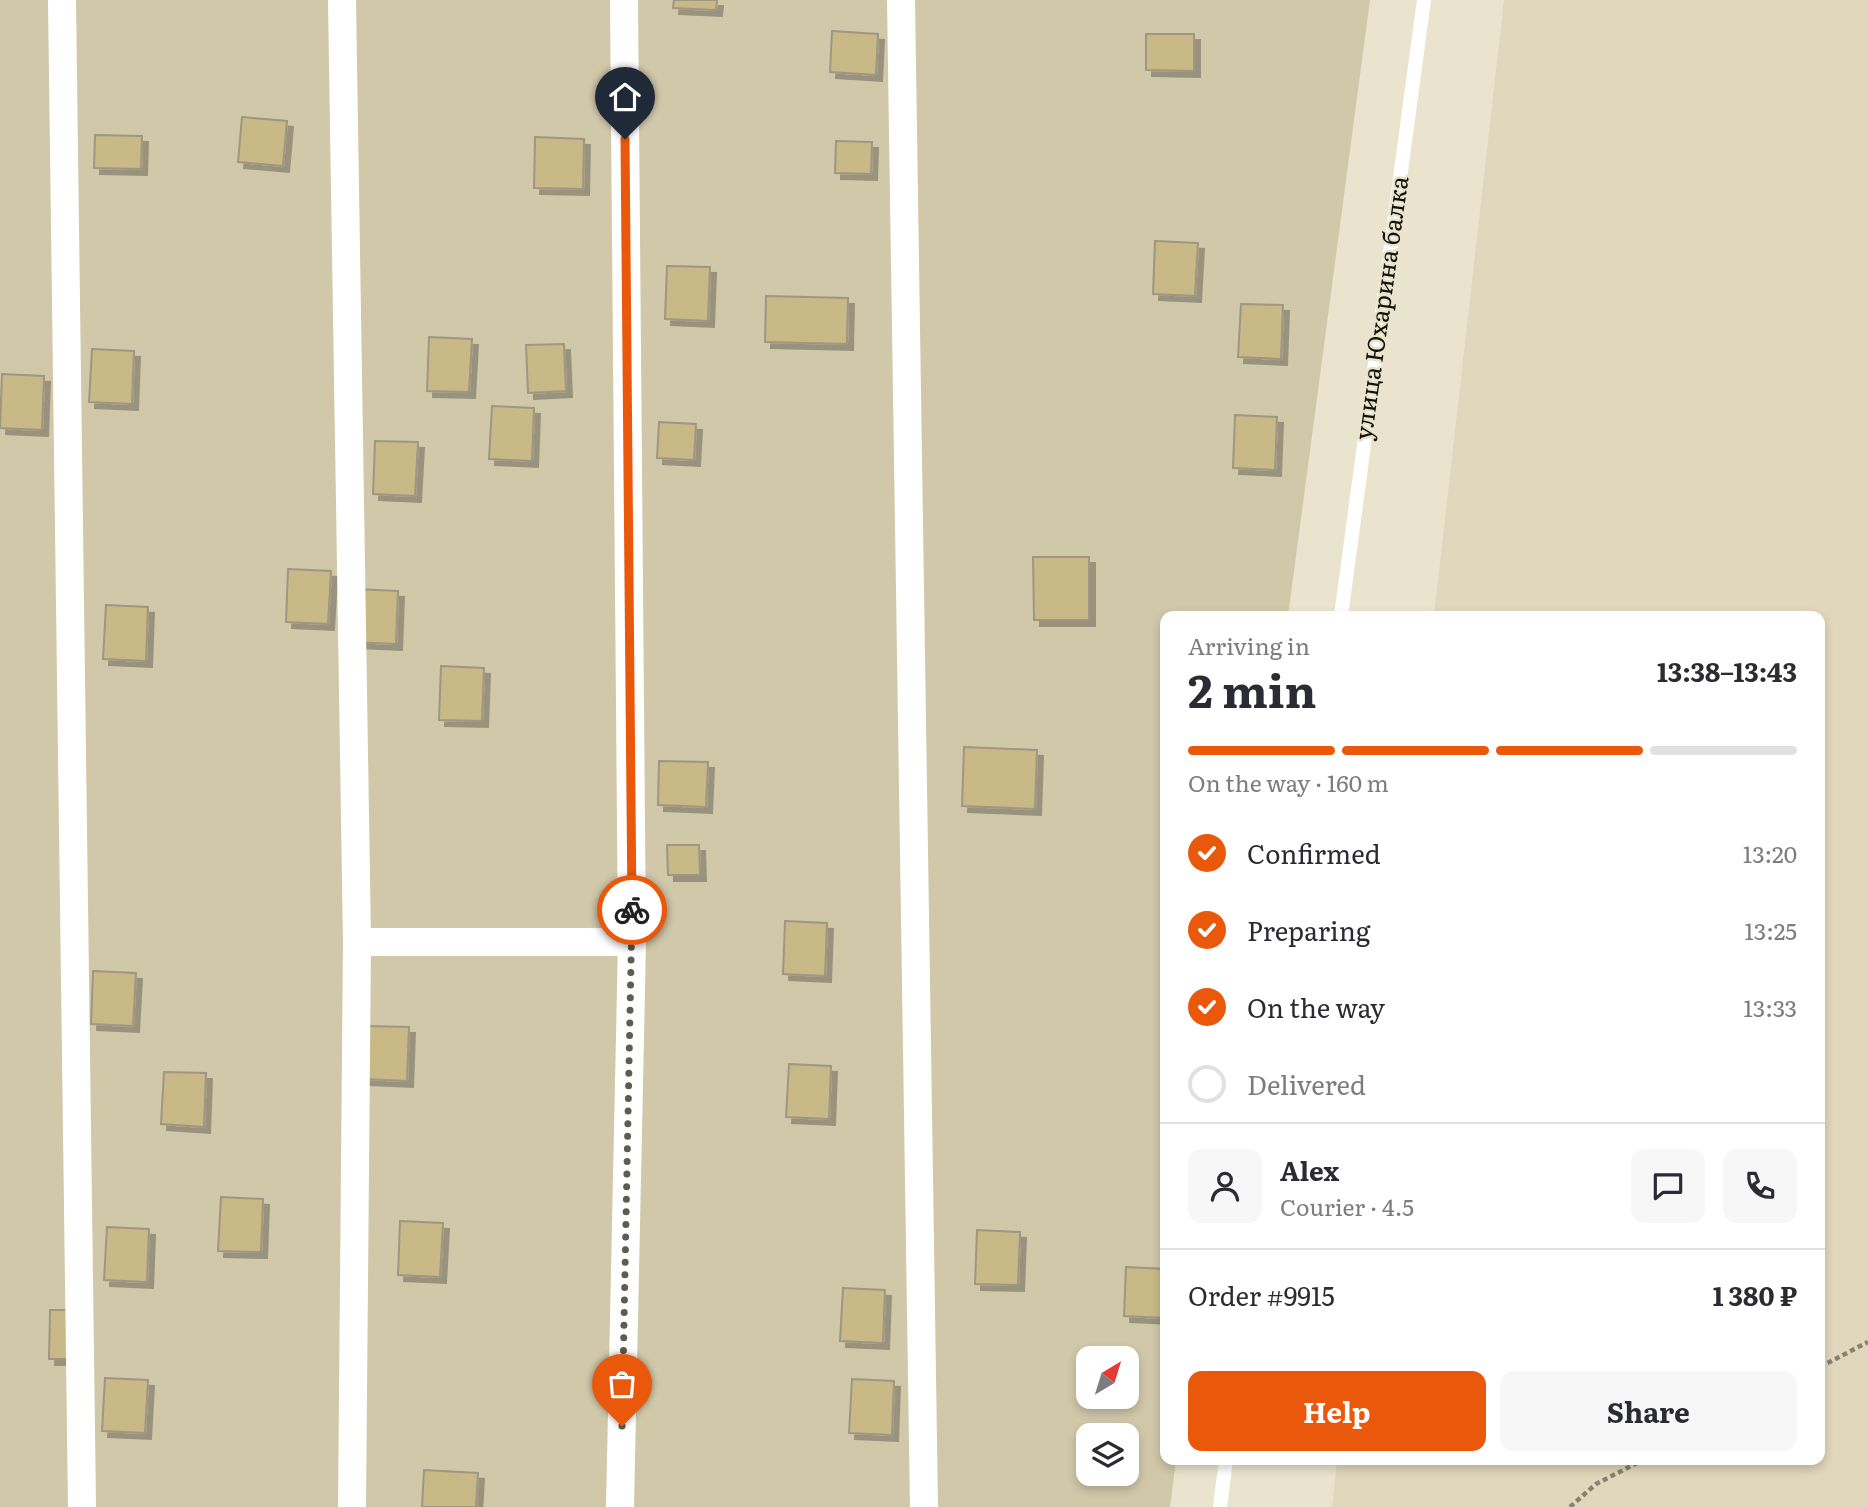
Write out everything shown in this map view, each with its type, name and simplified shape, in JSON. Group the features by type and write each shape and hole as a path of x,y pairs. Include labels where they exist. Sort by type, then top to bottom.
{"street":[{"path":"62,0 82,1507"},
{"path":"342,0 357,942 352,1507"},
{"path":"620,1507 632,942 624,0"},
{"path":"901,0 924,1507"},
{"path":"357,942 632,942"}],"lane":[{"name":"улица Юхарина балка","path":"1342,611 1424,0"},
{"path":"1220,1507 1225,1465"}],"path":[{"path":"1825,1364 1868,1342"},
{"path":"1570,1507 1596,1484 1633,1465"}],"shaded area":[{"path":"0,0 1370,0 1289,611 1160,611 1160,1465 1175,1465 1170,1507 0,1507"},
{"path":"1504,0 1868,0 1868,1507 1332,1507 1336,1465 1825,1465 1825,611 1435,611"}],"building":[{"path":"674,0 717,0 716,10 673,8"},
{"path":"832,31 878,34 876,75 830,72"},
{"path":"1146,34 1194,34 1194,71 1146,70"},
{"path":"242,117 287,121 283,166 238,162"},
{"path":"95,135 142,136 141,169 94,168"},
{"path":"535,137 584,139 583,189 534,188"},
{"path":"836,141 872,142 871,174 835,173"},
{"path":"1155,241 1198,243 1195,296 1153,294"},
{"path":"667,266 710,267 708,321 665,319"},
{"path":"766,296 848,298 847,344 765,342"},
{"path":"1241,304 1283,305 1281,359 1238,357"},
{"path":"429,337 472,339 469,392 427,391"},
{"path":"564,344 566,391 528,393 526,345"},
{"path":"92,349 134,351 132,404 89,402"},
{"path":"2,374 44,376 42,430 0,428"},
{"path":"492,406 534,408 532,461 489,459"},
{"path":"1235,415 1277,417 1275,470 1233,468"},
{"path":"659,422 696,424 694,460 657,458"},
{"path":"375,441 418,442 415,496 373,494"},
{"path":"1033,557 1089,557 1089,620 1034,620"},
{"path":"288,569 331,571 328,624 286,622"},
{"path":"355,589 398,591 396,644 353,642"},
{"path":"106,605 148,607 146,661 103,659"},
{"path":"441,666 484,668 482,721 439,720"},
{"path":"964,747 1037,750 1035,809 962,806"},
{"path":"659,761 708,762 706,807 658,805"},
{"path":"667,845 699,845 700,875 668,875"},
{"path":"785,921 827,923 825,976 783,974"},
{"path":"93,971 136,973 133,1026 91,1024"},
{"path":"367,1026 409,1027 407,1081 364,1079"},
{"path":"789,1064 831,1066 829,1119 786,1117"},
{"path":"164,1072 206,1073 204,1127 161,1124"},
{"path":"221,1197 263,1199 261,1252 218,1251"},
{"path":"400,1221 443,1223 440,1277 398,1275"},
{"path":"107,1227 149,1229 147,1282 104,1280"},
{"path":"977,1230 1020,1232 1018,1285 975,1284"},
{"path":"1126,1267 1160,1269 1160,1318 1124,1316"},
{"path":"843,1288 885,1290 883,1343 840,1341"},
{"path":"50,1310 78,1310 77,1359 49,1359"},
{"path":"105,1378 148,1380 145,1433 102,1431"},
{"path":"852,1379 894,1381 892,1435 849,1433"},
{"path":"424,1470 478,1473 476,1507 422,1507"}],"way so far":[{"path":"622,1426 632,910"}],"route":[{"path":"625,139 632,910"}]}
